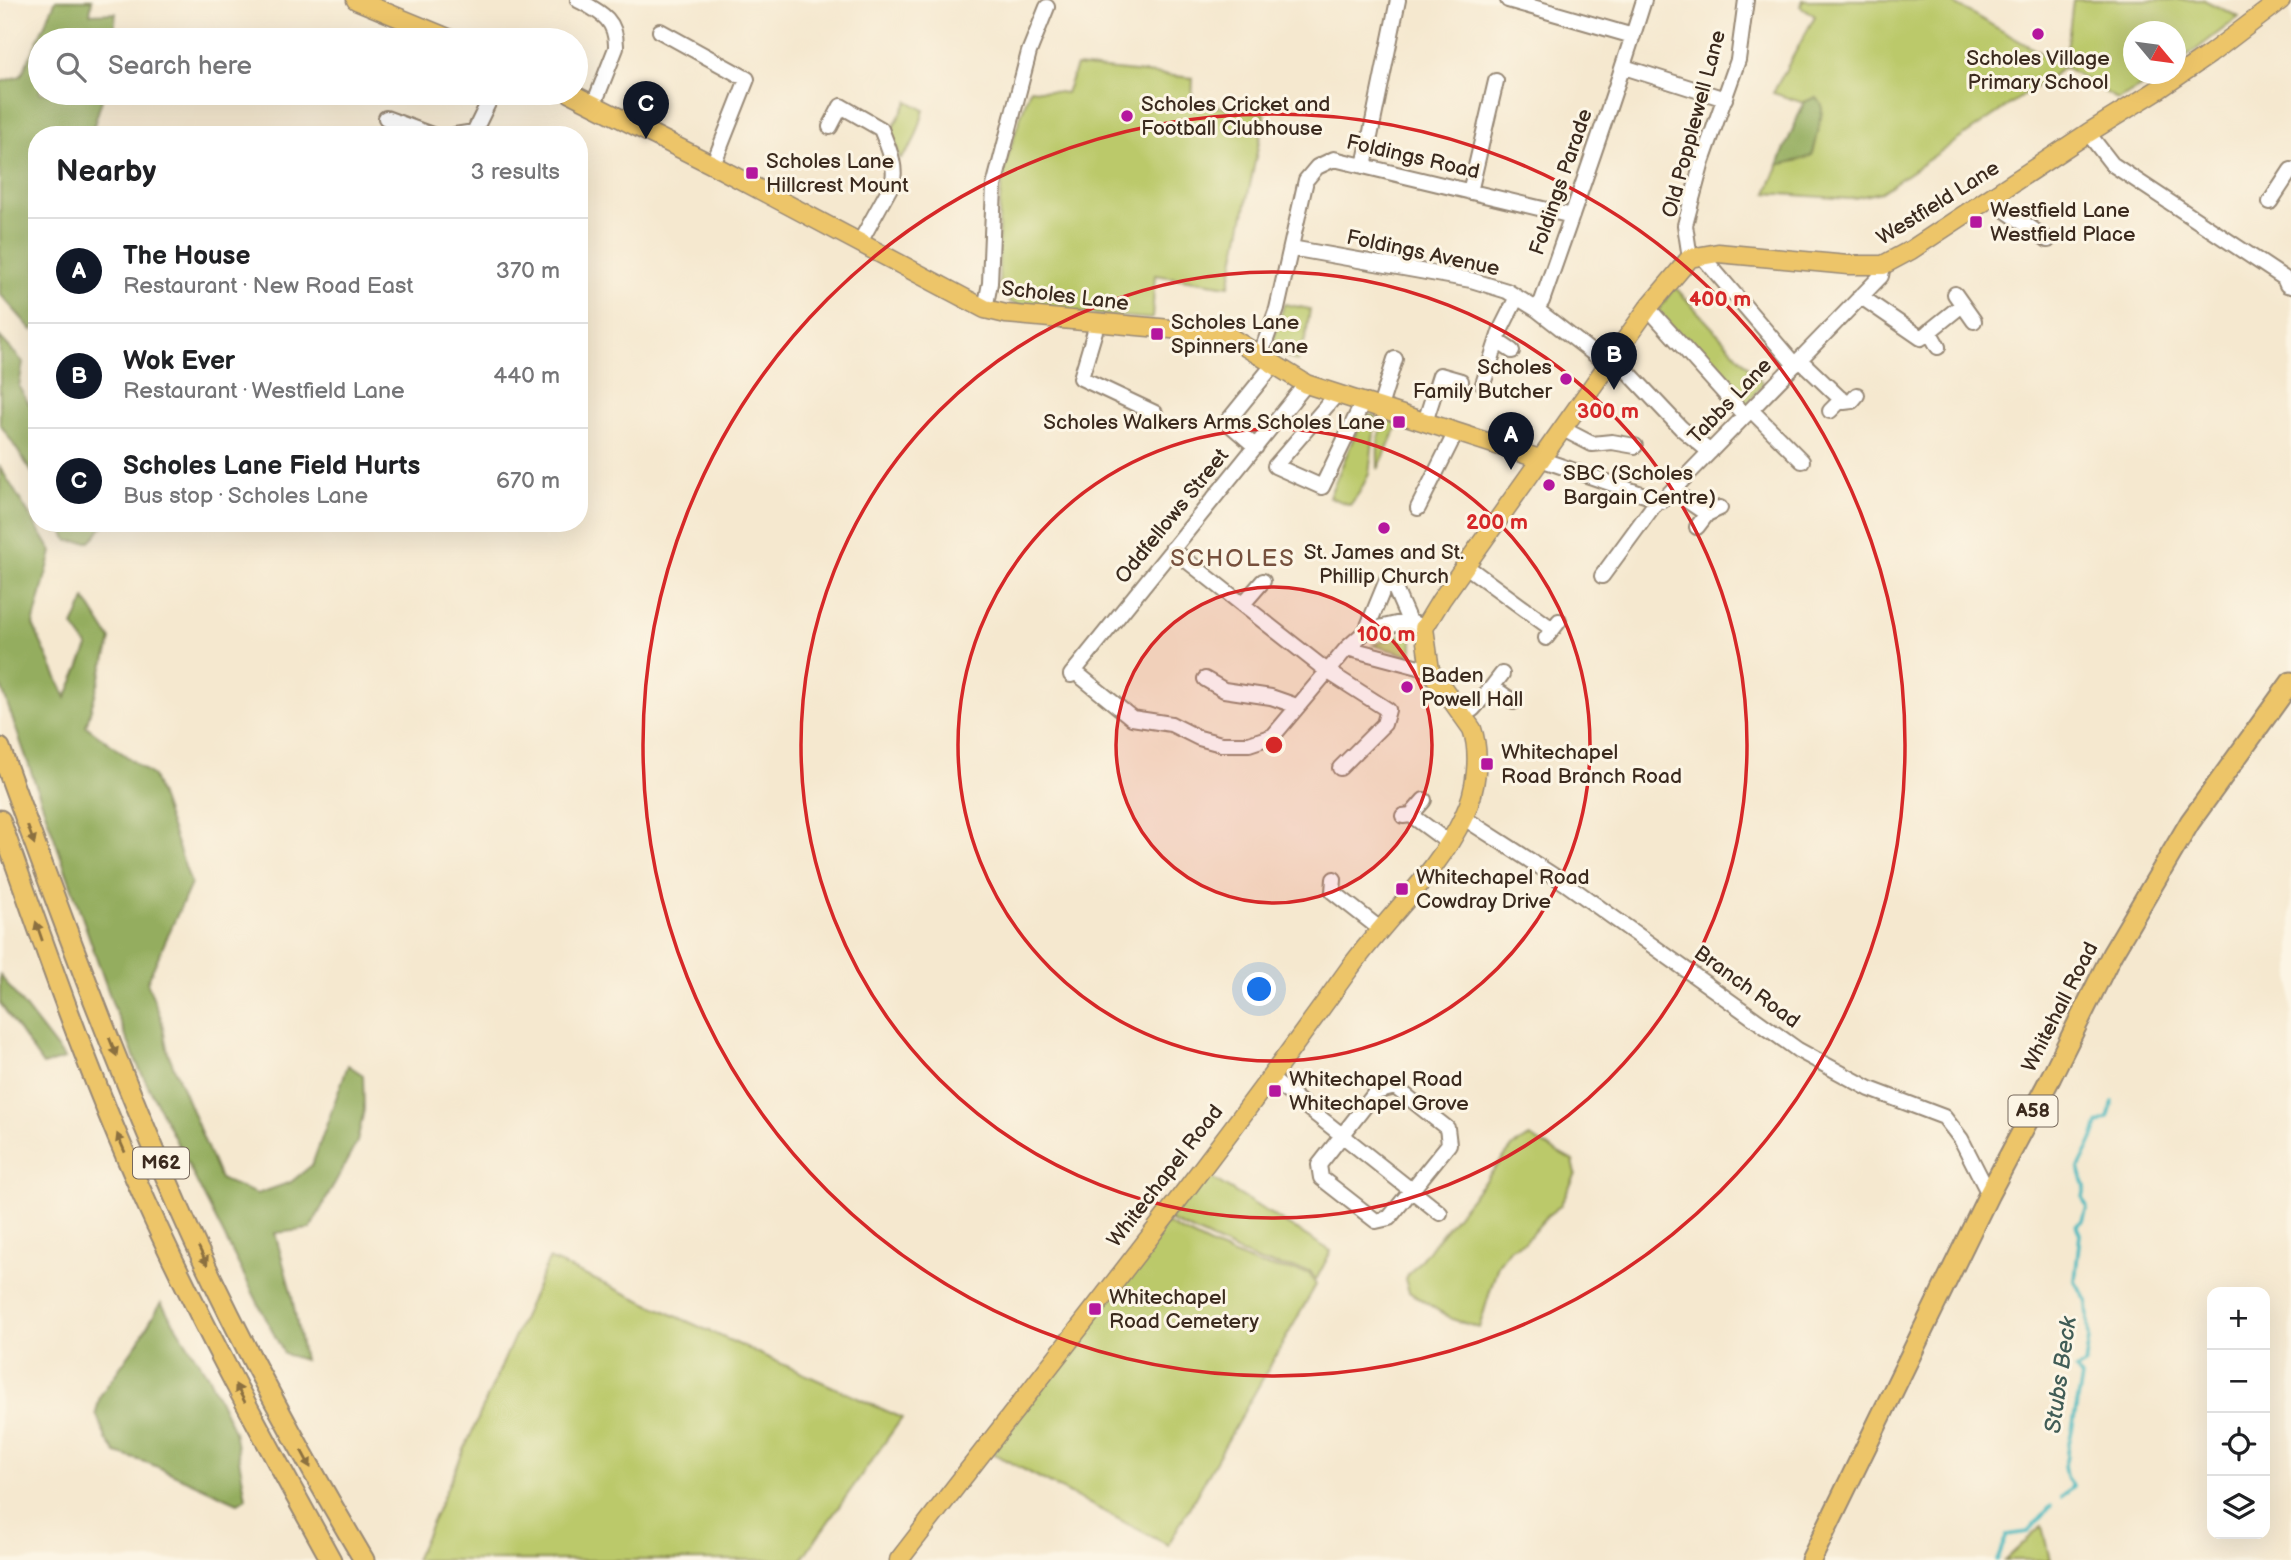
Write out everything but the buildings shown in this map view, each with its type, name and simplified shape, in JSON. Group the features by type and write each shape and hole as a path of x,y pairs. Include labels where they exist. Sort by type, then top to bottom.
{"highway":[{"name":"Whitehall Road","path":"1811,1560 1989,1194 2112,954 2190,822 2291,682"},
{"name":"M62","path":"0,748 46,876 177,1203 251,1357 331,1505 365,1560"},
{"name":"M62","path":"0,820 74,1028 146,1202 220,1356 331,1560"}],"main road":[{"path":"356,0 424,28"},
{"name":"Westfield Lane","path":"1696,257 1718,253 1848,265 1883,265 1911,250 2210,54 2270,3"},
{"name":"Scholes Lane","path":"588,100 985,309 1006,314 1228,336 1306,384 1540,460"},
{"path":"1430,670 1416,625 1466,566 1648,308 1696,257"},
{"name":"Whitechapel Road","path":"899,1560 1270,1078 1359,955 1449,843 1464,818 1475,775 1476,748 1472,729 1430,670"}],"street":[{"path":"578,0 605,15 610,21 616,41 616,48 594,103"},
{"path":"1364,166 1398,0"},
{"path":"1508,0 1536,4 1633,36"},
{"name":"Foldings Parade","path":"1536,309 1542,301 1572,216 1624,67 1644,0"},
{"name":"Old Popplewell Lane","path":"1696,257 1685,225 1702,162 1738,60 1746,0"},
{"path":"985,309 990,283 994,186 1029,52 1047,8"},
{"path":"660,31 747,79 713,165"},
{"path":"1624,67 1725,99"},
{"path":"1470,192 1496,81"},
{"path":"830,127 842,98 881,129 895,176 860,242"},
{"path":"477,126 487,105"},
{"path":"386,118 408,126"},
{"path":"2088,133 2112,164 2284,278 2287,285 2291,286"},
{"name":"Foldings Road","path":"1256,447 1227,422 1267,360 1306,180 1317,166 1334,159 1572,216"},
{"path":"2270,202 2291,170"},
{"path":"1993,195 2006,210 2048,240"},
{"name":"Foldings Avenue","path":"1291,248 1471,280 1507,292 1611,361 1681,429 1710,452"},
{"path":"1696,257 1798,362 1848,399 1830,411"},
{"name":"Tabbs Lane","path":"1657,501 1662,501 1673,491 1881,276 1883,265"},
{"path":"1860,296 1921,338 1958,300 1974,321"},
{"path":"1483,384 1497,341 1517,297"},
{"path":"1648,308 1748,413 1802,461"},
{"path":"1097,324 1081,378 1155,413"},
{"path":"1929,331 1938,347"},
{"path":"1497,341 1512,351"},
{"path":"1336,394 1275,466 1322,486 1372,405 1395,359"},
{"path":"1425,422 1440,375 1461,381"},
{"name":"Oddfellows Street","path":"1297,706 1273,736 1249,744 1221,744 1199,738 1171,724 1132,718 1072,673 1306,384"},
{"path":"1563,429 1591,444 1612,442 1635,446"},
{"path":"1418,508 1456,432"},
{"path":"1540,460 1657,501 1602,576"},
{"path":"1673,491 1714,511 1697,527"},
{"path":"1172,549 1327,671 1388,710 1384,724 1339,768"},
{"path":"1466,566 1552,629"},
{"path":"1205,679 1224,690 1272,697 1297,706 1347,648 1366,631 1388,575 1416,625 1366,631"},
{"path":"1243,604 1263,581"},
{"path":"1347,648 1430,670"},
{"path":"1462,715 1473,709 1502,674"},
{"path":"1492,687 1514,702"},
{"path":"1423,800 1407,816 1449,843"},
{"name":"Branch Road","path":"1464,818 1565,883 1798,1050 1870,1089 1944,1117 1961,1139 1989,1194"},
{"path":"1334,879 1334,892 1380,929"},
{"path":"1270,1078 1440,1213"},
{"path":"1395,1087 1447,1128 1449,1144 1389,1218 1376,1221 1321,1178 1319,1165 1342,1136 1376,1092 1395,1087"}],"green space":[{"path":"56,0 92,0 90,14 116,13 114,28 43,28"},
{"path":"1803,0 1948,0 2065,67 1881,192 1850,199 1767,193 1804,103 1773,93 1815,16 1800,6"},
{"path":"2073,0 2204,0 2239,17 2186,57 2186,21 2123,21 2123,84 2145,84 2118,100 2065,67"},
{"path":"28,61 28,105 100,105 94,126 28,126 28,325 0,294 0,82 21,76"},
{"path":"1076,66 1193,78 1192,103 1265,113 1229,286 1155,275 1152,319 1031,309 1012,303 1000,294 998,242 1001,190 1017,126 1030,89 1066,93"},
{"path":"1816,97 1822,110 1812,155 1778,165 1804,102"},
{"path":"908,101 924,110 913,143 900,159 891,131"},
{"path":"1675,287 1763,383 1746,406 1657,312"},
{"path":"1284,304 1310,309 1298,362 1277,353 1273,341"},
{"path":"0,337 23,362 19,387 28,402 28,466 0,424"},
{"path":"1363,415 1375,415 1377,423 1369,474 1350,505 1329,497"},
{"path":"1387,420 1399,423 1378,469 1379,436"},
{"path":"0,467 28,513 28,532 40,532 52,552 33,625 66,698 88,647 73,626 85,599 111,640 86,726 153,776 191,884 147,982 161,1018 168,1053 220,1179 257,1194 291,1182 312,1165 348,1065 363,1075 364,1110 357,1142 310,1229 275,1233 291,1292 304,1360 284,1354 139,1068 113,1005 0,683"},
{"path":"64,532 98,532 90,542 68,541"},
{"path":"1408,632 1412,635 1412,653 1407,655 1373,645"},
{"path":"0,975 65,1059 43,1065 0,1003"},
{"path":"1530,1137 1573,1161 1576,1174 1560,1206 1548,1215 1525,1242 1511,1248 1498,1265 1479,1328 1452,1319 1409,1292 1405,1279 1513,1146"},
{"path":"1202,1172 1331,1251 1316,1280 1310,1271 1260,1262 1169,1220"},
{"path":"1166,1223 1259,1265 1309,1273 1316,1285 1168,1545 992,1453"},
{"path":"549,1259 902,1418 801,1560 415,1560"},
{"path":"161,1303 208,1376 234,1431 246,1498 238,1503 151,1464 116,1453 107,1441 96,1413 100,1396 138,1342"},
{"path":"2042,1526 2050,1560 2005,1560"}],"waterway":[{"name":"Stubs Beck","path":"2061,1497 2073,1486 2066,1477 2064,1466 2082,1378 2076,1370 2085,1365 2089,1339 2087,1301 2075,1281 2080,1234 2076,1225 2083,1221 2087,1207 2083,1198 2085,1187 2079,1168 2098,1124 2108,1118 2113,1102"},
{"name":"Stubs Beck","path":"1997,1560 2007,1535 2028,1532 2051,1506"}],"place":[{"name":"Scholes Village Primary School","path":"2038,34"},
{"name":"Scholes Cricket and Football Clubhouse","path":"1127,116"},
{"name":"Scholes Lane Field Hurts","path":"646,139"},
{"name":"Scholes Lane Hillcrest Mount","path":"752,173"},
{"name":"Westfield Lane Westfield Place","path":"1976,222"},
{"name":"Scholes Lane Spinners Lane","path":"1157,334"},
{"name":"Scholes Family Butcher","path":"1566,379"},
{"name":"Wok Ever","path":"1614,390"},
{"name":"Scholes Walkers Arms Scholes Lane","path":"1399,422"},
{"name":"The House","path":"1511,470"},
{"name":"SBC (Scholes Bargain Centre)","path":"1549,485"},
{"name":"St. James and St. Phillip Church","path":"1384,528"},
{"name":"Baden Powell Hall","path":"1407,687"},
{"name":"Whitechapel Road Branch Road","path":"1487,764"},
{"name":"Whitechapel Road Cowdray Drive","path":"1402,889"},
{"name":"Whitechapel Road Whitechapel Grove","path":"1275,1091"},
{"name":"Whitechapel Road Cemetery","path":"1095,1309"}],"district":[{"name":"SCHOLES","path":"1233,558"}]}
